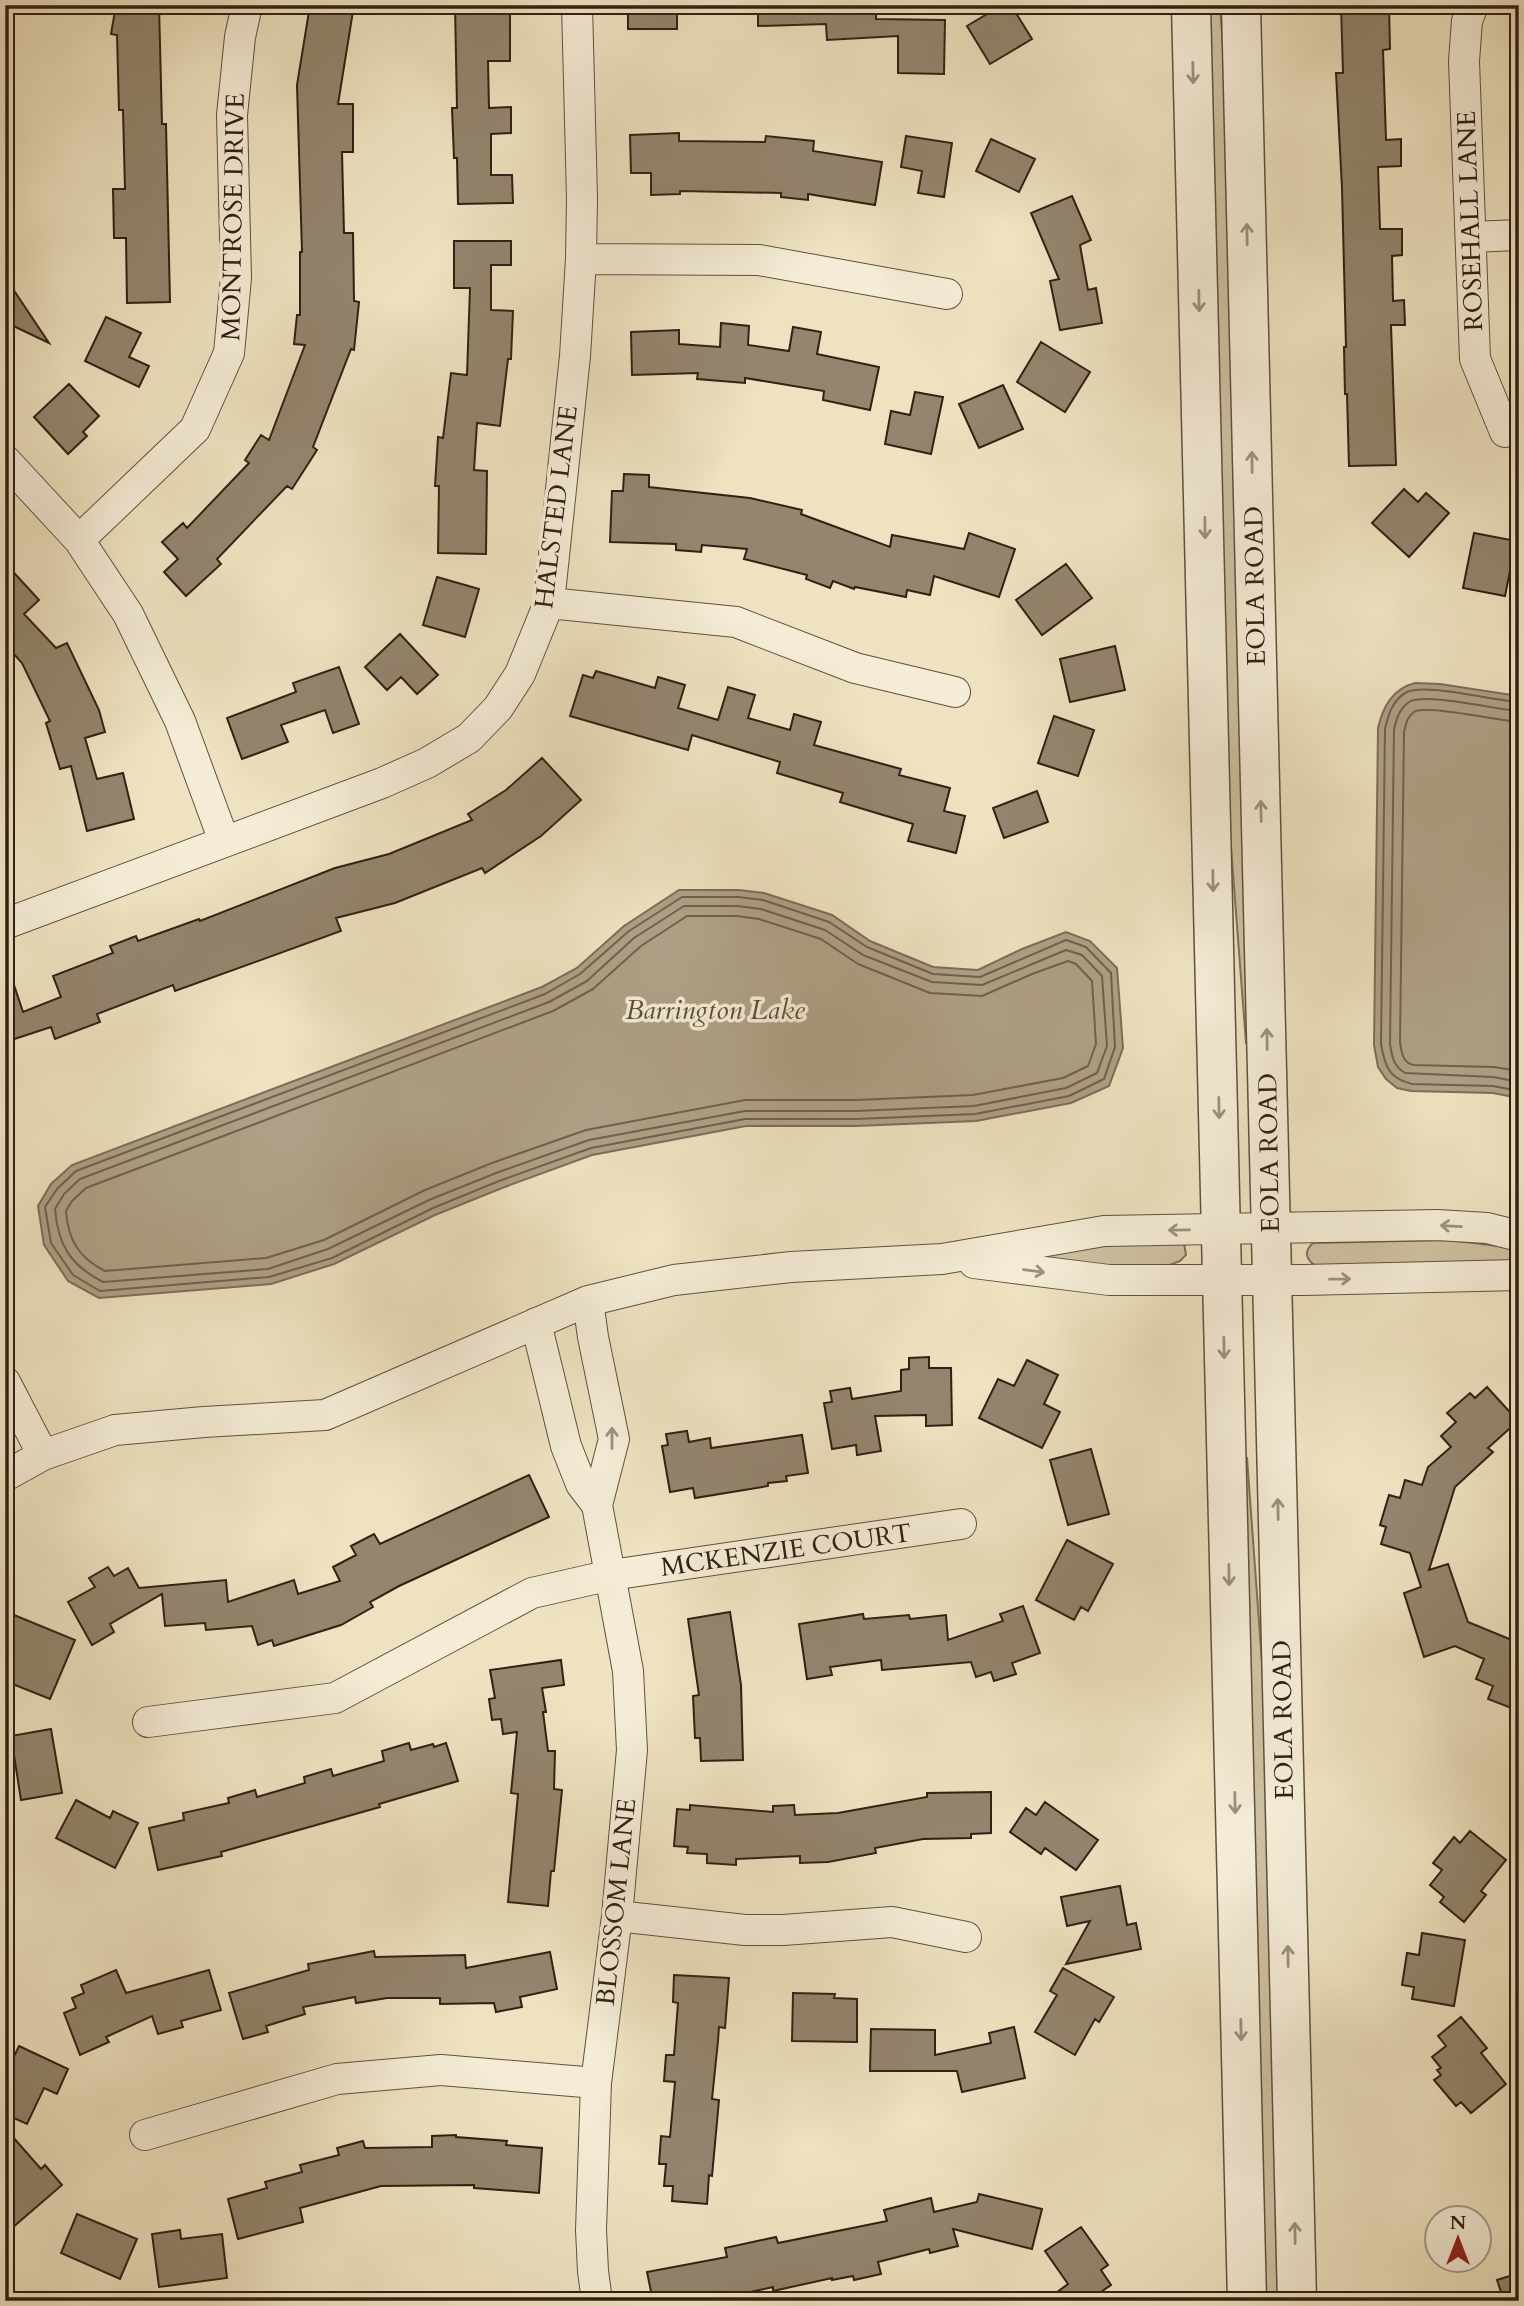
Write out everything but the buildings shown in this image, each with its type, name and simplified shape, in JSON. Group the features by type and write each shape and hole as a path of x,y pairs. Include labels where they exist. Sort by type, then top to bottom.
{"street":[{"name":"MONTROSE DRIVE","path":"79,540 195,429 229,353 236,278 232,115 240,37 247,5"},
{"name":"HALSTED LANE","path":"5,924 427,764 469,738 498,708 520,674 549,603 575,356 582,198 577,5"},
{"name":"EOLA ROAD","path":"1191,5 1247,2301"},
{"name":"EOLA ROAD","path":"1241,5 1297,2301"},
{"name":"ROSEHALL LANE","path":"1473,5 1467,21 1464,61 1475,359 1504,432"},
{"path":"1471,237 1519,235"},
{"path":"581,259 759,260 947,293"},
{"path":"5,460 79,540 128,614 180,721 224,841"},
{"path":"549,603 736,622 855,668 955,692"},
{"path":"5,1476 43,1455 115,1430 325,1415 588,1301 687,1279 791,1266 942,1259 1104,1231 1437,1225 1487,1228 1519,1236"},
{"path":"942,1259 1109,1280 1519,1275"},
{"name":"BLOSSOM LANE","path":"588,1301 614,1439 597,1505 628,1671 632,1750 617,1916 596,2083 591,2230 597,2301"},
{"name":"BLOSSOM LANE","path":"536,1323 566,1447 581,1484 597,1505"},
{"path":"5,1382 43,1455"},
{"name":"MCKENZIE COURT","path":"148,1722 335,1698 532,1593 611,1575 961,1524"},
{"path":"617,1916 745,1930 892,1922 966,1937"},
{"path":"145,2135 337,2079 441,2070 596,2083"}],"shaded area":[{"path":"1207,5 1220,5 1227,102 1251,1043 1246,1043 1227,795"},
{"path":"1104,1237 1184,1243 1186,1255 1180,1261 1167,1266 1105,1266 1029,1256"},
{"path":"1448,1240 1515,1248 1519,1250 1519,1262 1316,1266 1307,1255 1313,1243"},
{"path":"1242,1458 1247,1458 1267,1731 1281,2301 1263,2301"}],"water":[{"path":"1415,683 1440,684 1519,696 1519,1098 1493,1093 1411,1091 1397,1088 1386,1079 1378,1067 1374,1045 1378,728 1390,700 1400,690"},
{"name":"Barrington Lake","path":"679,890 739,890 764,893 832,915 870,941 933,967 978,970 1066,932 1090,941 1117,968 1123,1048 1109,1086 1071,1103 976,1121 856,1126 746,1126 592,1155 435,1215 334,1264 271,1284 99,1298 68,1281 44,1245 38,1206 51,1184 72,1165 542,987 577,968 624,926"}]}
